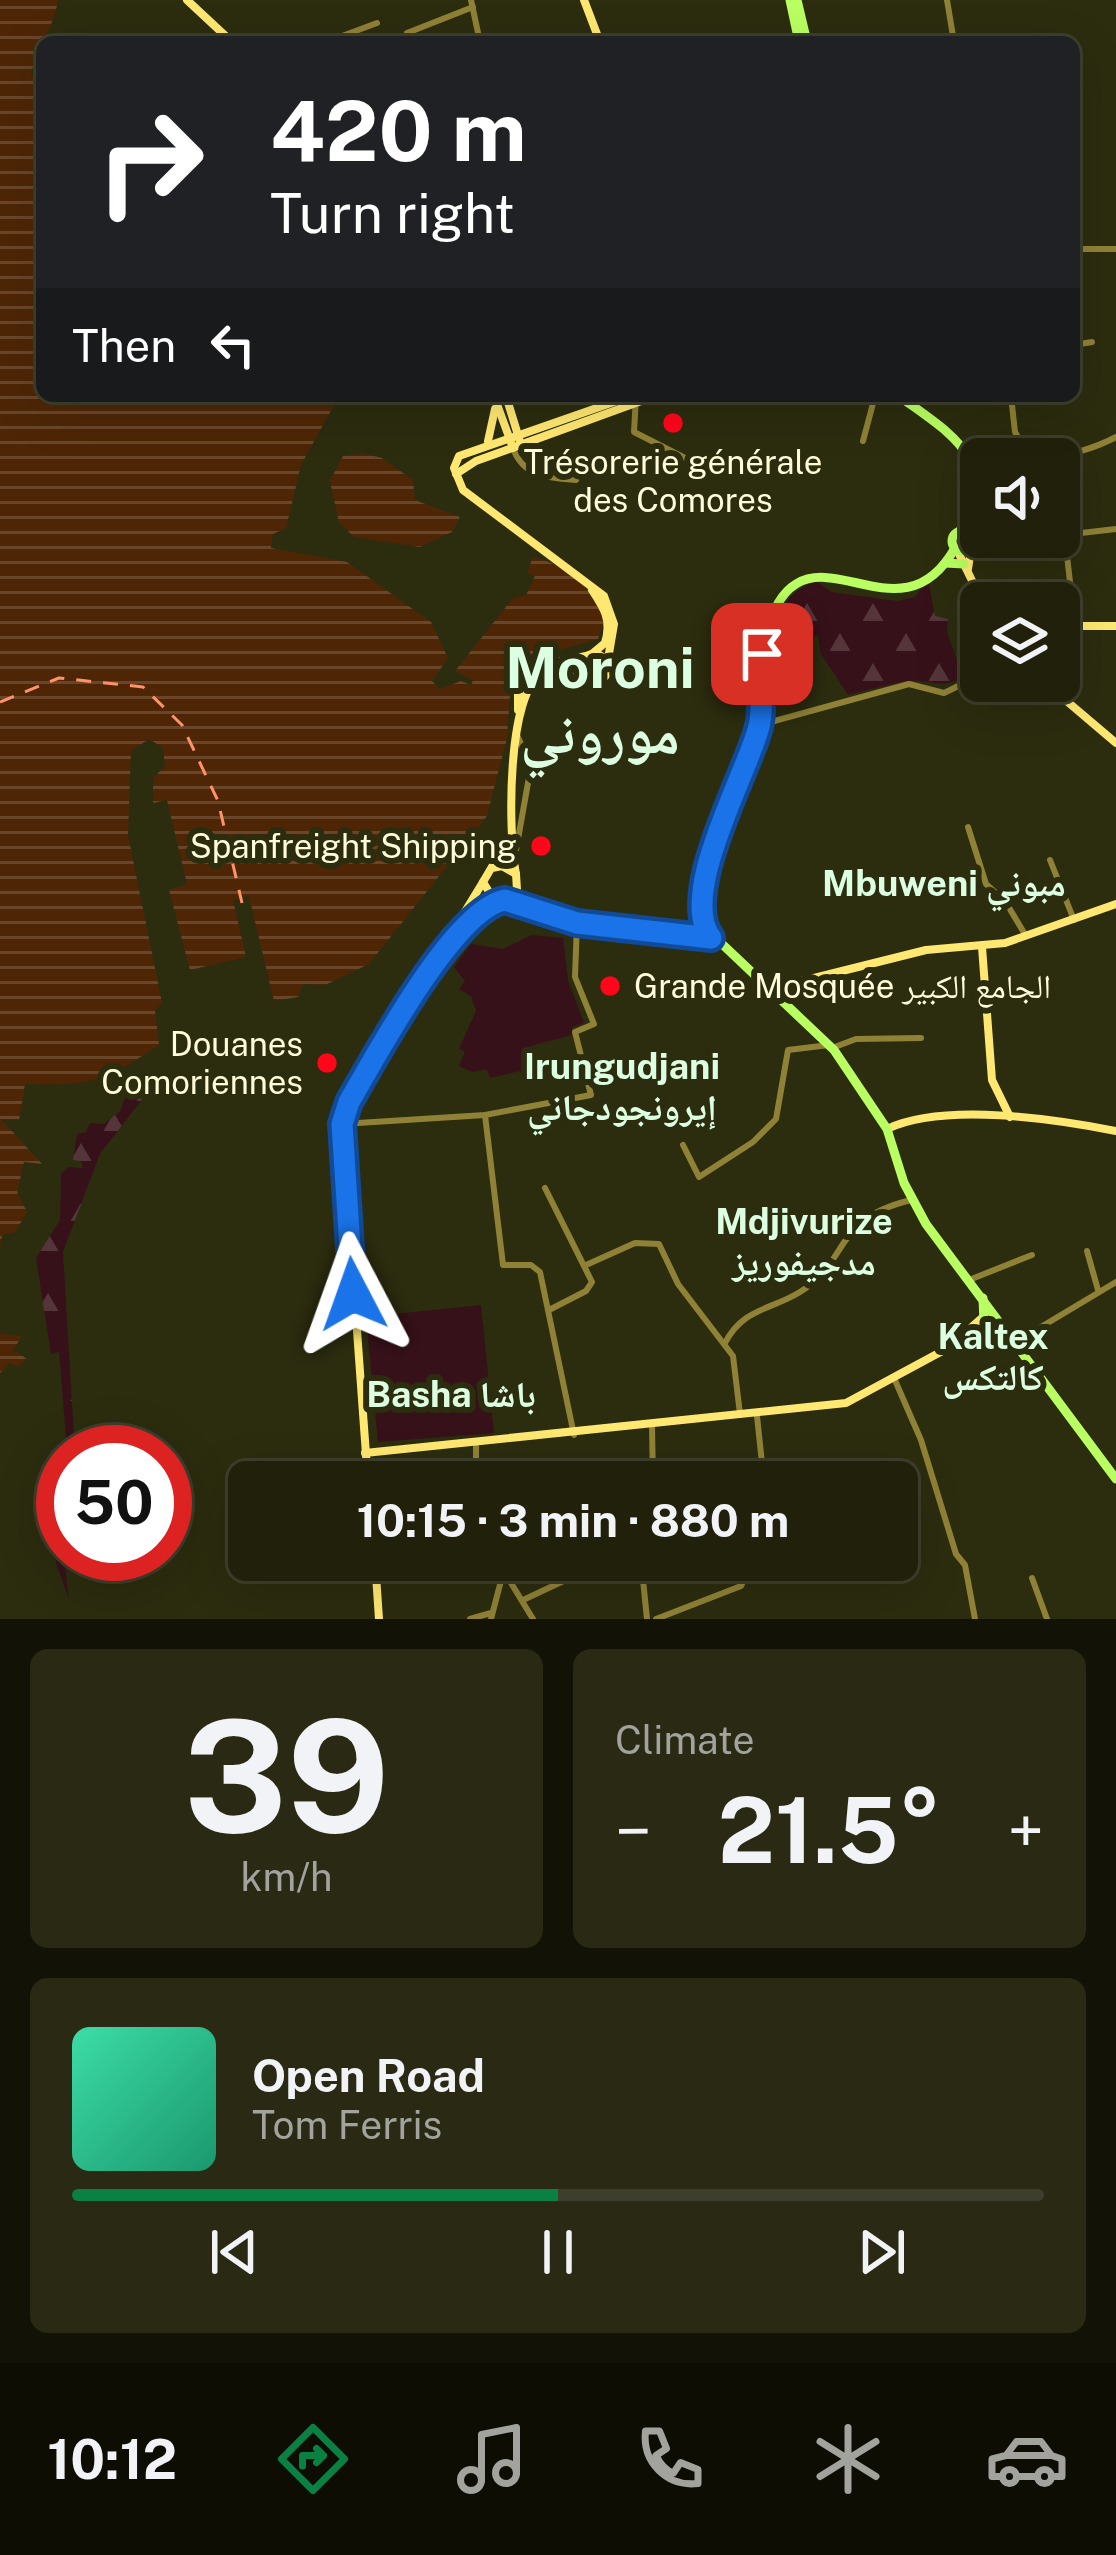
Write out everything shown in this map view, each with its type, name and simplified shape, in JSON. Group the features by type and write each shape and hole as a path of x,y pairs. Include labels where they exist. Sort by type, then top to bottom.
{"main road":[{"path":"188,0 226,36"},
{"path":"584,0 598,36"},
{"path":"794,0 802,36"},
{"path":"488,443 495,421 493,402"},
{"path":"496,402 514,434"},
{"path":"507,402 517,447"},
{"path":"519,712 526,688 539,674 553,670 600,681 607,665 613,617 604,596 463,490 456,473 459,456 622,402"},
{"path":"456,473 625,402"},
{"path":"907,402 960,443"},
{"path":"960,537 952,538 973,582"},
{"path":"960,544 945,562 896,590 821,579 795,584 775,612 764,642 760,725 718,830 702,921 711,938 830,1046 887,1129 911,1199 1116,1479"},
{"path":"966,558 966,567"},
{"path":"945,562 966,567"},
{"path":"532,905 517,879 510,836 519,712 516,696 527,677 545,665 589,655 604,646 606,609 591,588"},
{"path":"1080,626 1116,626"},
{"path":"589,655 607,665"},
{"path":"583,677 580,666 589,655"},
{"path":"1068,702 1116,743"},
{"path":"366,1461 342,1124 349,1102 510,836"},
{"path":"492,868 502,866 517,879"},
{"path":"436,959 474,916 502,901 517,879"},
{"path":"483,882 486,892 502,901 532,905 577,923 711,938"},
{"path":"766,990 926,950 982,947 1116,904"},
{"path":"684,934 702,921"},
{"path":"982,947 992,1080 1010,1117"},
{"path":"887,1129 918,1119 1010,1117 1116,1131"},
{"path":"982,1298 981,1318 988,1328 1008,1332"},
{"path":"961,1339 991,1309"},
{"path":"365,1453 740,1418 846,1403 999,1320"},
{"path":"377,1581 380,1619"}],"street":[{"path":"947,0 953,36"},
{"path":"407,33 472,3 479,36"},
{"path":"342,36 377,23"},
{"path":"1080,249 1116,249"},
{"path":"1080,344 1091,342"},
{"path":"635,402 634,432 688,459"},
{"path":"863,441 873,402"},
{"path":"1011,402 1019,438"},
{"path":"1080,450 1116,437"},
{"path":"517,447 520,465 531,472 576,480 580,471"},
{"path":"1070,582 1066,547 1081,533 1116,529"},
{"path":"760,725 909,684 944,693 960,685"},
{"path":"513,860 520,846 532,766 518,735"},
{"path":"968,827 986,884 1005,901 1026,936"},
{"path":"1050,860 1074,920"},
{"path":"342,1124 484,1115 592,1095 575,1032 594,1024 575,976 577,923"},
{"path":"683,1145 699,1177 776,1119 788,1050 856,1039 921,1038"},
{"path":"484,1115 503,1265 536,1267 574,1435"},
{"path":"545,1188 586,1265 590,1287 549,1310"},
{"path":"725,1342 760,1305 797,1294 812,1282 865,1218 888,1203 911,1199"},
{"path":"586,1265 635,1244 658,1244 682,1291 725,1342 736,1371 740,1418"},
{"path":"1088,1251 1098,1290"},
{"path":"968,1280 1033,1255"},
{"path":"1016,1342 1116,1282"},
{"path":"894,1378 921,1440 956,1554 965,1564 975,1619"},
{"path":"757,1416 762,1461"},
{"path":"652,1426 653,1461"},
{"path":"476,1443 476,1461"},
{"path":"1032,1578 1047,1619"},
{"path":"470,1619 491,1616 501,1581"},
{"path":"509,1581 532,1619"},
{"path":"523,1600 562,1581"},
{"path":"645,1581 651,1619 741,1586 743,1581"}],"green space":[{"path":"928,579 935,616 948,619 947,632 960,669 956,681 907,681 848,695 821,654 818,636 807,637 799,656 771,657 781,610 794,593 816,581 832,592 897,601 915,597"},
{"path":"532,935 563,938 568,980 584,1023 572,1027 572,1035 530,1046 532,1068 490,1078 487,1069 472,1072 459,1066 465,1052 459,1049 476,1011 471,996 459,989 465,981 454,967 471,944 503,949"},
{"path":"176,1079 177,1090 143,1098 100,1154 63,1252 73,1425 65,1425 59,1352 51,1354 36,1258 60,1220 61,1174 68,1167 83,1168 81,1161 73,1160 77,1134 86,1132 90,1123 104,1124 120,1111 127,1093"},
{"path":"481,1305 494,1433 378,1442 366,1317"}],"shaded area":[{"path":"0,0 58,0 46,36 36,36 31,75 36,77 36,402 336,402 301,465 286,528 273,534 271,548 347,562 431,622 448,658 432,681 440,689 461,681 471,685 473,680 455,671 513,598 526,595 535,576 527,573 533,557 576,578 604,620 598,639 512,663 507,738 487,816 369,964 325,985 303,984 298,997 274,1001 249,896 233,900 246,957 190,970 169,890 187,884 167,800 153,803 153,778 165,766 163,748 149,739 131,751 128,835 162,1003 155,1010 159,1045 97,1079 25,1084 19,1120 1,1119 42,1164 24,1162 17,1192 27,1212 15,1232 2,1235 0,1250"},
{"path":"362,453 382,458 413,480 415,500 460,517 452,532 420,547 354,537 339,522 330,481 343,456"},
{"path":"0,1334 22,1336 13,1350 27,1359 18,1367 10,1363 0,1373"}],"ferry route":[{"path":"0,702 59,678 143,687 182,725 218,801 242,903"}],"place":[{"name":"Trésorerie générale des Comores","path":"673,423"},
{"name":"Spanfreight Shipping","path":"541,846"},
{"name":"Grande Mosquée الجامع الكبير","path":"610,986"},
{"name":"Douanes Comoriennes","path":"327,1063"}],"district":[{"name":"Moroni موروني","path":"600,700"},
{"name":"Mbuweni مبوني","path":"944,883"},
{"name":"Irungudjani إيرونجودجاني","path":"622,1086"},
{"name":"Mdjivurize مدجيفوريز","path":"804,1242"},
{"name":"Kaltex كالتكس","path":"993,1356"},
{"name":"Basha باشا","path":"451,1394"}],"route":[{"path":"353,1294 342,1124 349,1102 436,959 474,916 505,900 577,923 711,938 702,925 702,914 718,830 760,725 762,654"}]}
